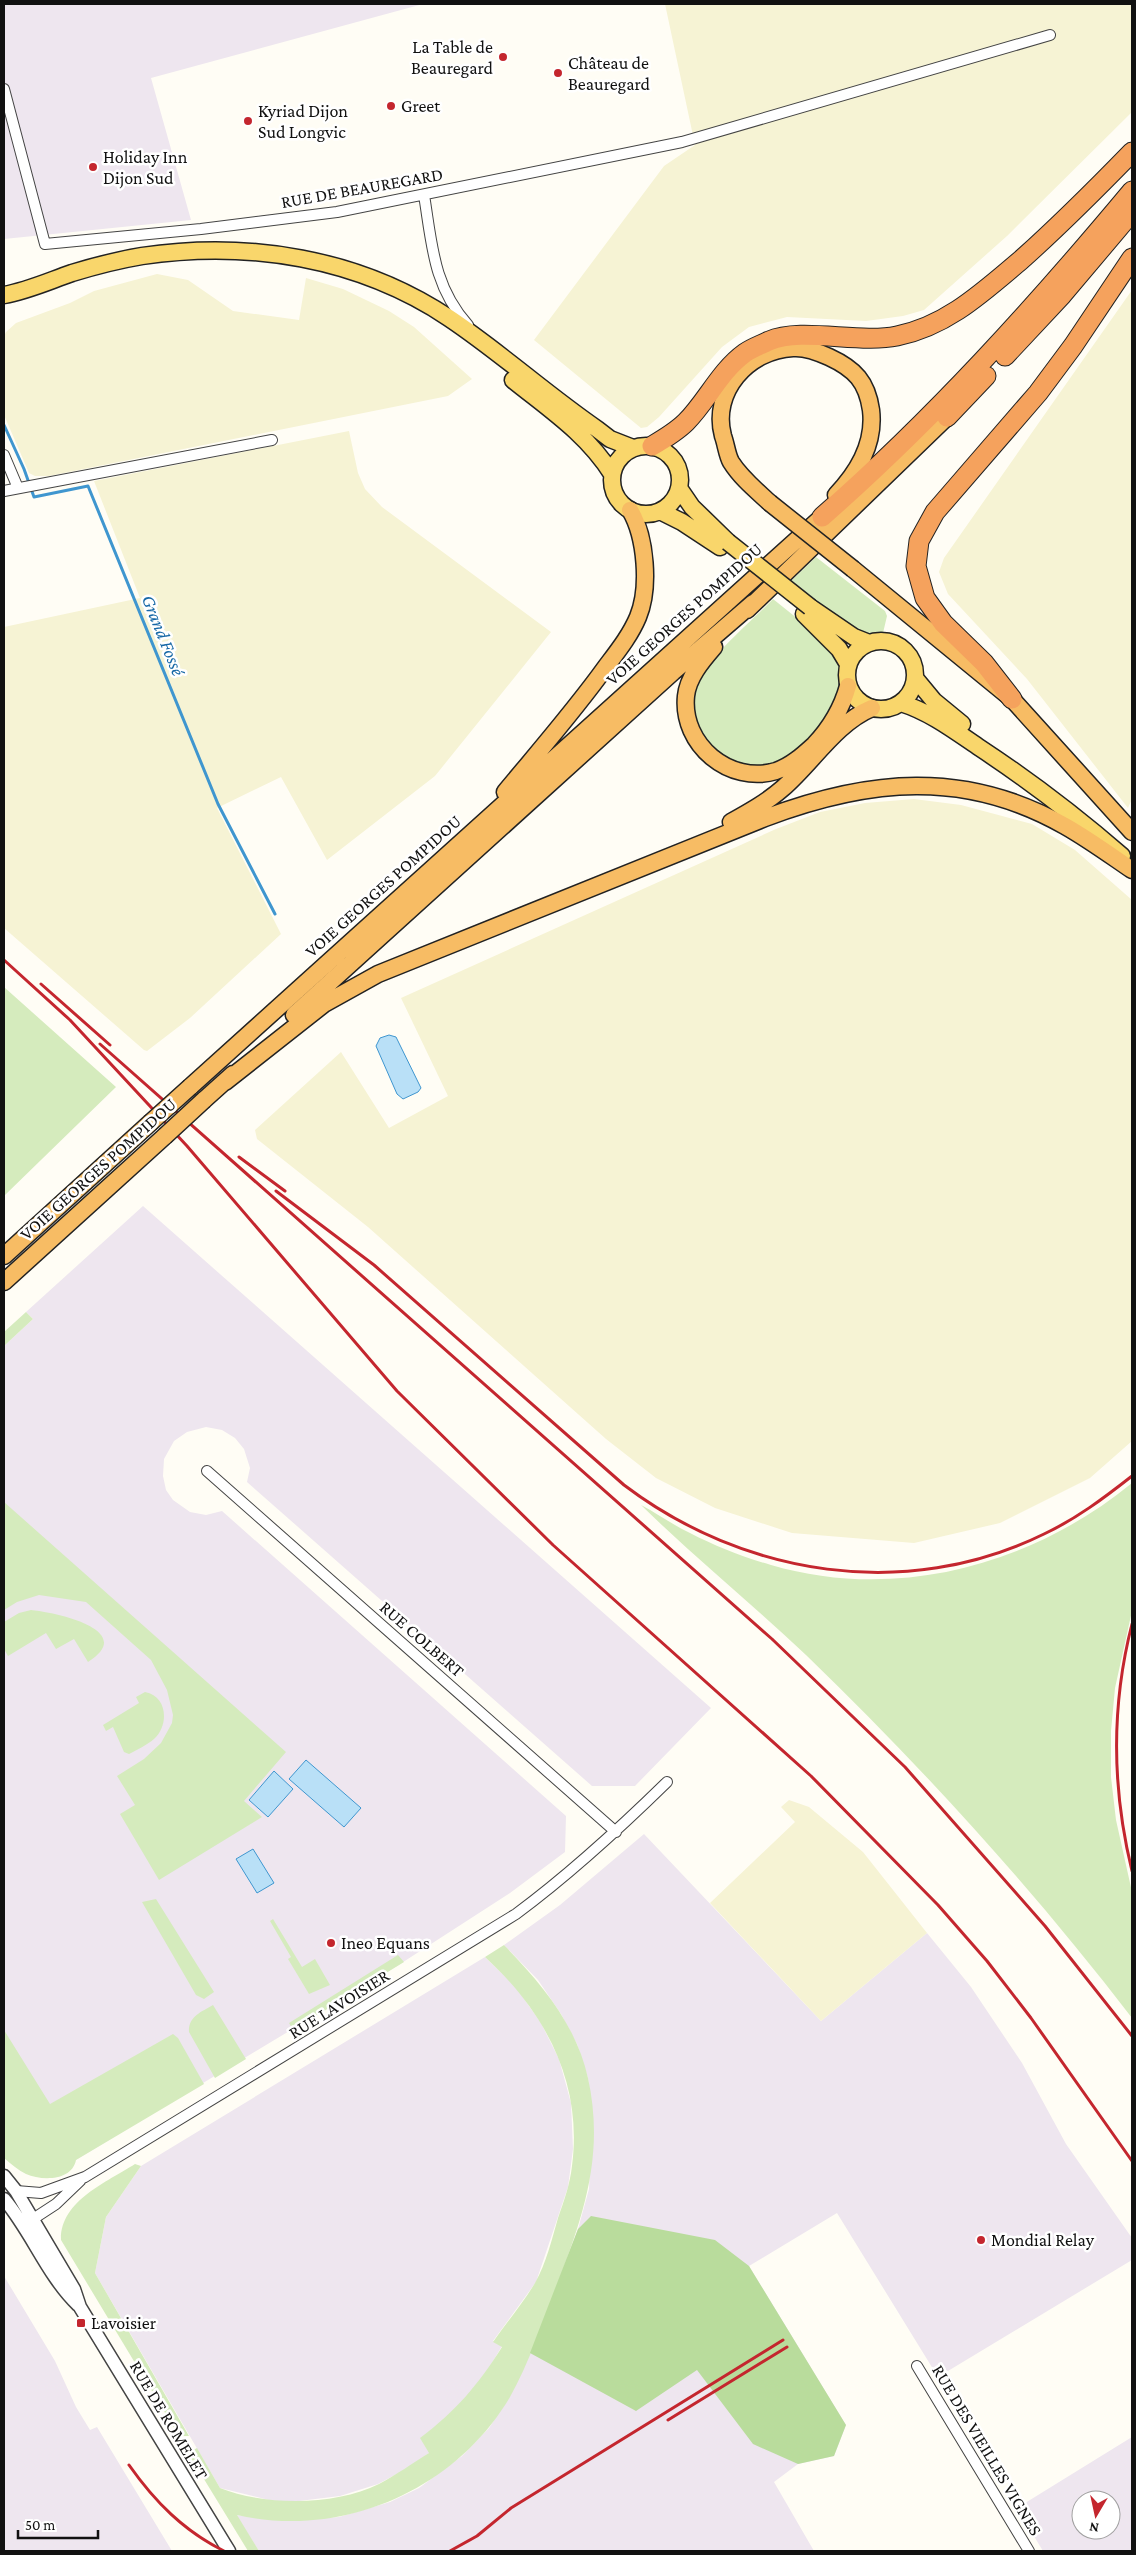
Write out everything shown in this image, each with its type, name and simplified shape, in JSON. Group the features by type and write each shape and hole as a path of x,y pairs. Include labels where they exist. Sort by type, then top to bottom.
{"highway":[{"path":"652,446 686,422 745,353 772,340 794,336 860,340 895,337 920,331 942,321 964,307 1045,238 1132,152"},
{"path":"789,545 854,489 969,376 1071,264 1132,191"},
{"path":"848,686 840,709 814,745 790,764 765,773 744,772 720,763 707,753 692,732 687,718 686,696 690,680 706,656 754,603 848,515 947,417 1062,295 1132,212"},
{"path":"1132,258 1074,346 1038,394 935,512 919,541 916,566 921,588 943,623 984,663 1012,699 1132,832"},
{"path":"789,545 848,483 862,462 869,442 872,420 870,401 863,382 845,364 817,352 793,348 755,359 732,382 724,398 720,414 730,460 742,477 770,503 853,569 1012,699"},
{"path":"466,838 571,712 634,624 643,593 643,543 640,529 630,510"},
{"name":"VOIE GEORGES POMPIDOU","path":"4,1256 789,545"},
{"name":"VOIE GEORGES POMPIDOU","path":"4,1282 225,1082 287,1021 673,672 754,603"},
{"path":"672,855 760,806 782,789 857,716 872,708"},
{"path":"225,1082 324,1004 378,974 818,798 868,788 918,786 978,792 1013,803 1065,826 1132,870"}],"main road":[{"path":"4,295 102,264 143,256 205,251 265,253 327,264 380,281 428,305 485,344 610,439 633,448 652,446 671,457 680,477 680,488 692,507 725,545 807,611 854,637 869,643 888,642 898,645 911,659 915,678 947,713 1040,780 1132,851"},
{"path":"4,308 73,279 114,268 152,262 226,257 261,259 325,270 357,280 394,296 441,324 579,433 599,454 612,474 614,491 623,506 640,514 660,511 668,506 680,488"},
{"path":"612,474 619,458 633,448"},
{"path":"660,511 725,545"},
{"path":"807,611 839,649 848,664 848,686 857,700 872,708 882,710 901,703 908,697 915,678"},
{"path":"848,664 860,648 869,643"},
{"path":"901,703 921,711 954,730 1044,793 1132,865"}],"street":[{"name":"RUE DE BEAUREGARD","path":"4,88 45,244 201,229 337,212 682,142 1050,35"},
{"path":"424,195 435,266 444,291 458,314 485,344"},
{"path":"4,491 272,440"},
{"path":"4,455 18,488"},
{"name":"RUE COLBERT","path":"208,1471 616,1832"},
{"name":"RUE LAVOISIER","path":"16,2191 41,2193 84,2177 516,1914 558,1883 616,1832 666,1782"},
{"name":"RUE DE ROMELET","path":"4,2176 16,2191 74,2289 80,2307 228,2551"},
{"name":"RUE LAVOISIER","path":"32,2219 56,2204 84,2177"},
{"path":"4,2199 32,2219"},
{"name":"RUE DE ROMELET","path":"4,2199 16,2214 66,2293 80,2307"},
{"name":"RUE DES VIEILLES VIGNES","path":"917,2366 1029,2551"}],"shaded area":[{"path":"4,4 423,4 151,78 191,220 4,239"},
{"path":"665,4 1132,4 1132,112 1007,236 924,310 903,316 866,321 787,317 749,327 722,347 659,417 647,427 641,428 534,340 664,166 695,145"},
{"path":"157,274 188,280 233,311 299,320 306,278 343,289 389,311 414,327 472,379 448,396 49,476 35,476 29,473 4,415 4,336 6,332 16,323 70,303 94,291"},
{"path":"1132,290 1132,799 1128,808 1027,679 948,594 939,572 944,558"},
{"path":"349,431 358,473 365,489 382,507 551,632 435,776 327,860 281,777 217,808 281,934 190,1018 147,1051 4,928 4,627 140,598 94,481"},
{"path":"914,799 961,805 1032,824 1075,850 1132,900 1132,1441 1090,1478 1000,1523 914,1543 792,1533 715,1508 656,1478 606,1439 368,1227 257,1139 255,1130 341,1052 389,1128 448,1096 401,998 776,829 820,812 865,803"},
{"path":"143,1206 711,1708 635,1786 592,1786 247,1482 250,1468 244,1449 235,1438 222,1430 206,1427 187,1432 174,1441 164,1459 163,1476 166,1490 173,1500 190,1512 206,1515 222,1511 566,1816 565,1852 510,1893 397,1966 69,2164 4,2149 4,1346 33,1319 26,1312"},
{"path":"789,1800 809,1807 863,1852 927,1933 821,2021 710,1903 795,1822 781,1807"},
{"path":"644,1834 821,2021 927,1933 971,1987 1022,2063 1066,2144 1132,2238 1132,2260 938,2377 837,2213 749,2266 846,2425 834,2456 798,2464 774,2482 814,2551 259,2551 236,2515 286,2521 339,2517 390,2502 419,2488 462,2456 489,2428 510,2396 530,2353 578,2229 589,2189 592,2111 588,2078 577,2044 561,2014 538,1980 504,1945 560,1905"},
{"path":"485,1957 515,1986 541,2023 559,2059 571,2103 573,2149 568,2187 536,2282 493,2341 502,2346 486,2373 468,2397 445,2419 429,2453 408,2468 378,2484 340,2496 299,2501 273,2501 220,2488 95,2273 106,2217 141,2166"},
{"path":"4,2276 55,2361 76,2407 90,2430 97,2427 172,2551 4,2551"},
{"path":"1132,2437 1132,2551 1043,2551 1017,2508"}],"green space":[{"path":"816,557 885,611 887,616 883,633 860,633 789,583"},
{"path":"773,599 798,619 841,662 842,689 840,697 826,720 798,749 787,758 775,764 751,767 736,763 722,755 710,744 701,731 696,716 694,700 697,684 709,664"},
{"path":"4,987 116,1087 4,1196"},
{"path":"26,1312 33,1319 4,1346 4,1332"},
{"path":"1132,1483 1132,1611 1115,1688 1111,1731 1111,1777 1116,1820 1132,1892 1132,2018 1016,1876 976,1830 892,1741 806,1655 641,1505 678,1527 719,1547 771,1565 819,1575 866,1579 914,1577 961,1569 1007,1555 1051,1536 1093,1512"},
{"path":"4,1502 286,1752 244,1801 262,1817 159,1880 120,1814 135,1805 117,1776 144,1759 161,1743 172,1723 173,1715 167,1690 151,1660 86,1602 39,1595 17,1602 4,1610"},
{"path":"31,1610 57,1614 87,1625 98,1632 104,1641 101,1651 88,1662 74,1639 56,1649 46,1633 8,1656 4,1649 4,1622 19,1613"},
{"path":"145,1692 153,1695 162,1705 164,1719 162,1727 154,1739 129,1754 124,1752 113,1727 106,1731 103,1725 139,1703 136,1697"},
{"path":"156,1899 214,1992 204,1999 196,1995 142,1902"},
{"path":"273,1919 302,1967 315,1959 330,1985 309,1994 288,1959 291,1957 270,1921"},
{"path":"504,1945 544,1990 566,2022 582,2058 593,2106 594,2134 592,2160 582,2210 566,2262 529,2357 510,2397 487,2430 459,2458 427,2482 393,2500 355,2513 317,2520 277,2521 237,2515 259,2551 248,2551 188,2453 197,2448 220,2488 258,2498 300,2501 321,2500 361,2491 379,2484 429,2453 420,2438 445,2418 466,2397 484,2373 502,2347 493,2342 535,2283 542,2268 571,2173 574,2135 571,2106 565,2077 542,2025 506,1978 485,1957"},
{"path":"398,1955 404,1962 293,2030 289,2023"},
{"path":"213,2005 246,2059 215,2078 189,2032 193,2019"},
{"path":"4,2030 50,2104 173,2034 178,2038 204,2084 76,2160 69,2172 63,2176 40,2178 20,2171 4,2158"},
{"path":"135,2164 141,2166 106,2217 95,2273 189,2436 179,2436 61,2240 63,2226 68,2214 77,2204 87,2194"},
{"path":"591,2216 715,2240 749,2266 846,2425 834,2456 798,2464 753,2444 697,2370 636,2411 530,2353 578,2229"}],"water":[{"path":"389,1035 396,1037 421,1088 418,1092 403,1099 397,1094 376,1046 380,1038"},
{"path":"306,1760 361,1808 344,1827 289,1779"},
{"path":"274,1771 293,1789 268,1817 249,1800"},
{"path":"253,1849 274,1883 257,1893 236,1859"}],"waterway":[{"name":"Grand Fossé","path":"4,425 24,469 34,497 88,486 218,804 275,914"}],"railway":[{"path":"4,960 70,1020 187,1146 397,1391 553,1545 811,1776 938,1905 987,1961 1031,2018 1132,2161"},
{"path":"41,984 110,1045"},
{"path":"100,1044 772,1639 905,1767 1045,1926 1132,2036"},
{"path":"239,1157 285,1191"},
{"path":"276,1191 374,1265 624,1485 671,1516 721,1541 773,1558 827,1569 882,1572 937,1568 991,1555 1044,1534 1090,1508 1132,1476"},
{"path":"1132,1624 1125,1655 1117,1717 1118,1778 1121,1809 1132,1871"},
{"path":"450,2551 477,2536 511,2508 783,2340"},
{"path":"668,2420 787,2347"},
{"path":"129,2465 149,2491 183,2525 224,2551"}],"place":[{"name":"La Table de Beauregard","path":"503,57"},
{"name":"Château de Beauregard","path":"558,73"},
{"name":"Greet","path":"391,106"},
{"name":"Kyriad Dijon Sud Longvic","path":"248,121"},
{"name":"Holiday Inn Dijon Sud","path":"93,167"},
{"name":"Ineo Equans","path":"331,1943"},
{"name":"Mondial Relay","path":"981,2240"},
{"name":"Lavoisier","path":"81,2323"}]}
